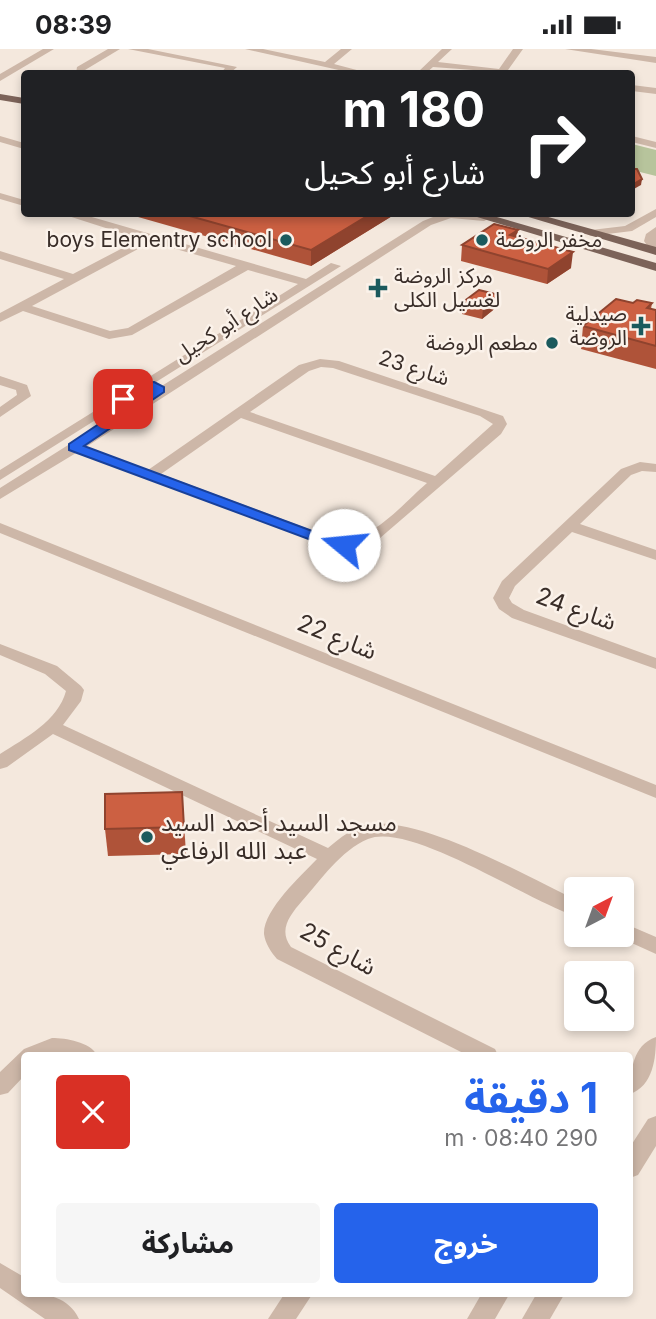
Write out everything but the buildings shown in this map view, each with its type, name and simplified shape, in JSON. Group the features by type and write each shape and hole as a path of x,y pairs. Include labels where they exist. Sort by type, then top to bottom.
{"main road":[{"path":"3,82 21,89"},
{"path":"0,97 21,100"},
{"path":"481,217 656,267"},
{"path":"534,217 656,251"}],"street":[{"path":"3,82 49,49"},
{"path":"80,70 115,49"},
{"path":"133,49 232,67 232,70"},
{"path":"250,49 350,70"},
{"path":"327,65 347,49"},
{"path":"425,70 447,49"},
{"path":"503,70 518,49"},
{"path":"570,49 656,60"},
{"path":"432,64 478,70"},
{"path":"635,88 656,91"},
{"path":"0,139 21,145"},
{"path":"635,139 654,141"},
{"path":"2,197 21,189"},
{"path":"2,197 21,202"},
{"path":"591,233 628,229 656,212"},
{"path":"78,217 307,283"},
{"name":"شارع أبو كحيل","path":"0,476 307,283 415,221 438,217"},
{"name":"شارع أبو كحيل","path":"473,217 484,218"},
{"name":"شارع أبو كحيل","path":"0,495 178,380 415,221"},
{"path":"656,230 650,236 650,241 656,251"},
{"path":"0,318 150,238"},
{"path":"0,255 73,278"},
{"path":"21,306 109,335 121,334 132,331 247,265"},
{"name":"شارع 23","path":"74,447 150,475 344,545 371,537 496,431 500,424 498,419 485,412 372,376 320,363 304,368 150,475"},
{"path":"162,374 165,379 178,380"},
{"path":"0,380 22,388 24,396 0,413"},
{"path":"144,386 154,386 159,392"},
{"path":"239,413 437,481"},
{"name":"شارع 24","path":"656,468 640,466 629,470 508,584 502,594 502,602 518,614 656,664"},
{"path":"570,526 656,555"},
{"name":"شارع 22","path":"0,528 656,792"},
{"path":"0,649 58,675 72,686 74,699 51,726 0,763"},
{"path":"51,726 331,859"},
{"name":"شارع 25","path":"481,1052 291,957 280,948 273,932 278,917 331,859 355,838 370,830 400,831 433,843 564,903"},
{"path":"634,936 656,946"},
{"path":"633,1080 656,1046"},
{"path":"37,1052 44,1048 60,1047 76,1052"},
{"path":"0,1086 21,1065"},
{"path":"633,1163 656,1126"},
{"path":"0,1274 21,1289"},
{"path":"33,1297 66,1319"},
{"path":"281,1319 297,1297"},
{"path":"480,1319 494,1297"},
{"path":"536,1319 550,1297"}],"green space":[{"path":"635,145 656,150 656,176 635,171"}],"place":[{"name":"boys Elementry school","path":"286,240"},
{"name":"مخفر الروضة","path":"482,240"},
{"name":"مركز الروضة لغسيل الكلى","path":"378,288"},
{"name":"صيدلية الروضة","path":"641,326"},
{"name":"مطعم الروضة","path":"552,343"},
{"name":"مسجد السيد أحمد السيد عبد الله الرفاعي","path":"147,837"}],"route":[{"path":"123,399 144,386 160,389 74,447 344,545"}]}
